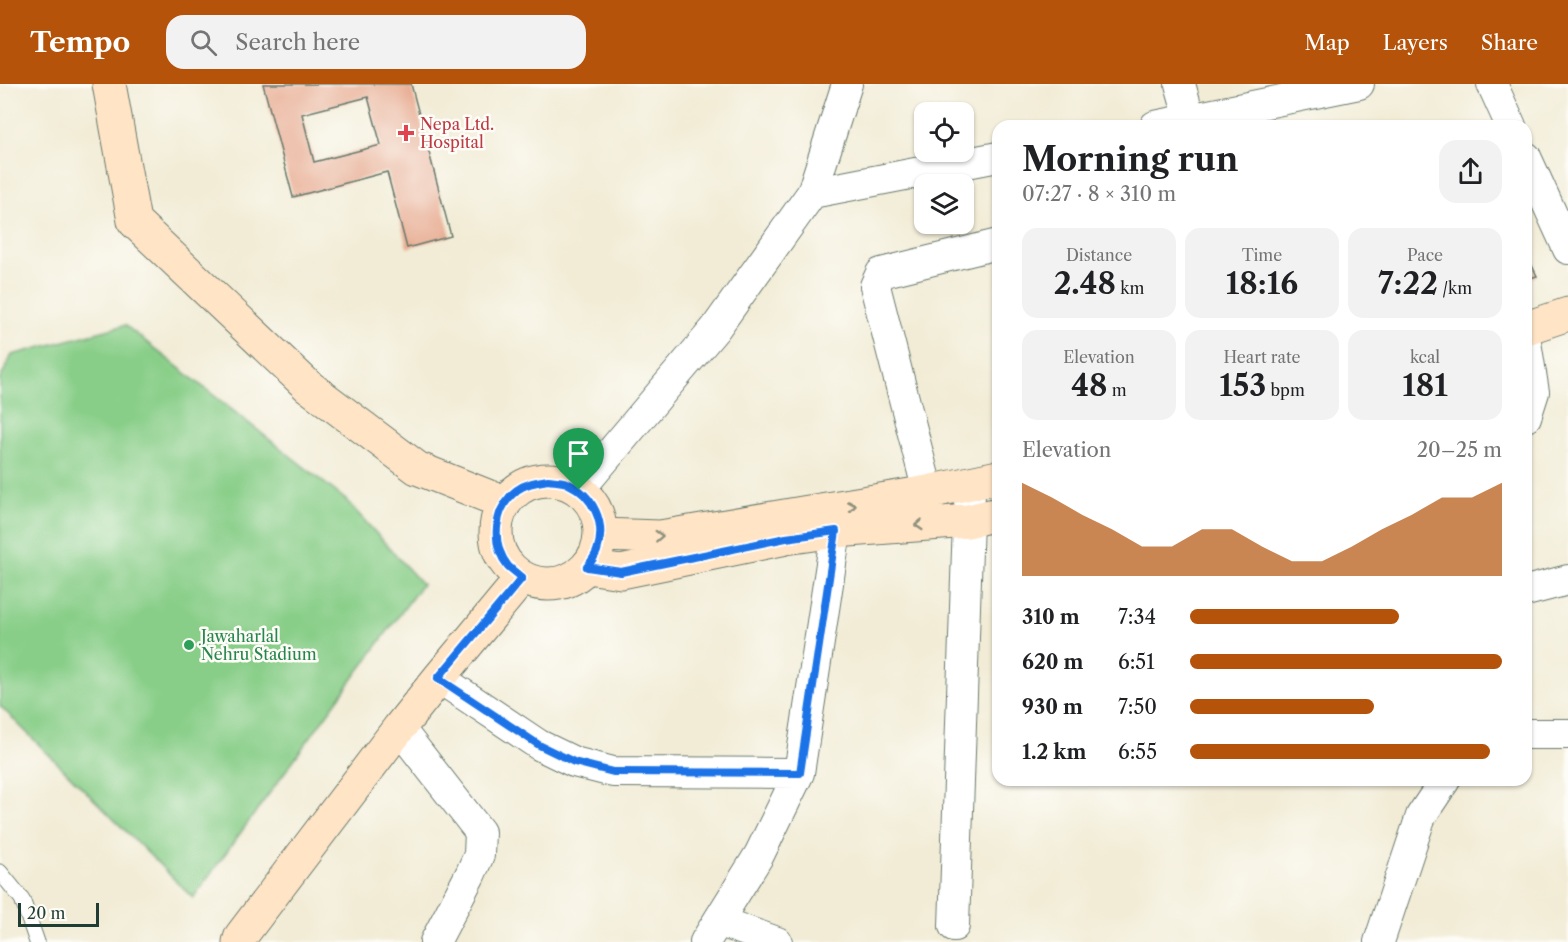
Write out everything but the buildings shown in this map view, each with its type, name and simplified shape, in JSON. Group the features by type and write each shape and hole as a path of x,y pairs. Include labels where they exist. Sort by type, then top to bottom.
{"main road":[{"path":"109,84 134,221 308,386 417,468 505,503"},
{"path":"1532,326 1568,314"},
{"path":"601,534 660,537 928,492 984,479"},
{"path":"548,480 564,482 579,490 591,502 598,517 601,534 597,552 587,567 573,578 556,584 539,584 522,578 508,567 499,551 496,535 498,518 505,503 517,491 531,483 548,480"},
{"path":"587,567 621,572 786,538 836,531 983,518"},
{"path":"239,942 241,936 399,728 522,578"}],"street":[{"path":"579,490 715,329 812,193 847,84"},
{"path":"1180,84 1190,120"},
{"path":"1200,120 1359,84"},
{"path":"1492,84 1508,120"},
{"path":"812,193 992,158"},
{"path":"1532,170 1568,249"},
{"path":"928,492 875,286 881,273 992,245"},
{"path":"1532,380 1534,392 1532,398"},
{"path":"954,926 984,479"},
{"path":"777,942 712,931 759,855 800,773 836,531"},
{"path":"1532,589 1568,580"},
{"path":"438,678 539,745 574,762 613,772 800,773"},
{"path":"399,728 480,832 479,855 435,942"},
{"path":"1532,734 1568,734"},
{"path":"1380,942 1421,816 1440,786"}],"lane":[{"path":"0,872 21,899 36,942"}],"green space":[{"name":"Jawaharlal Nehru Stadium","path":"125,325 346,500 422,584 193,898 0,706 0,379 12,355"}],"place":[{"name":"Nepa Ltd. Hospital","path":"406,133"},
{"name":"Jawaharlal Nehru Stadium","path":"189,645"}],"route":[{"path":"548,480 564,482 579,490 591,502 598,517 601,534 597,552 587,567 621,572 786,538 836,531 800,773 613,772 574,762 539,745 438,678 522,578 508,567 499,551 496,535 498,518 505,503 517,491 531,483 548,480"}]}
